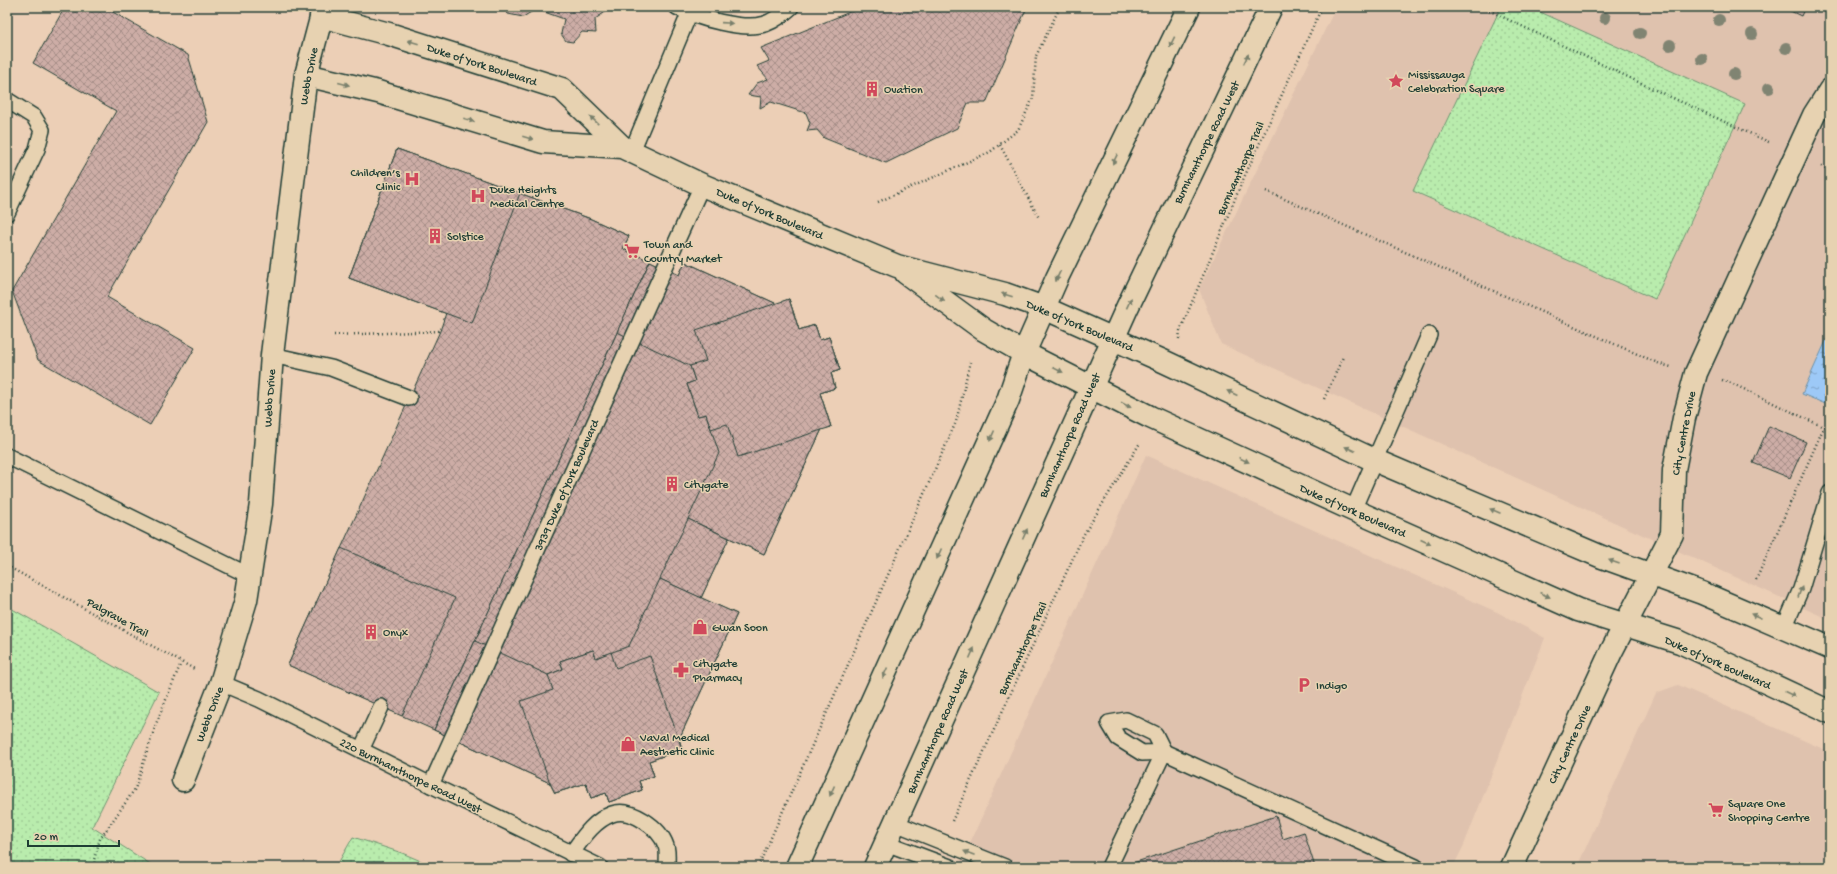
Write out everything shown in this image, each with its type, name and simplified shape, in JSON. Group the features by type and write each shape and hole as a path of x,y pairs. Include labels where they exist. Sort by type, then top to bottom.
{"street":[{"path":"797,867 1008,400 1024,353 1044,308 1189,7"},
{"name":"Burnhamthorpe Road West","path":"875,867 1113,338 1271,7"},
{"name":"Duke of York Boulevard","path":"322,12 562,89 627,149 702,185 897,266 1005,294 1044,308 1113,338 1374,460 1602,557 1702,593 1830,648"},
{"name":"Webb Drive","path":"183,780 221,683 246,600 261,504 272,355 306,75 322,12"},
{"name":"Duke of York Boulevard","path":"306,75 378,92 543,142 627,149"},
{"name":"City Centre Drive","path":"1512,867 1625,625 1672,534 1674,470 1684,418 1696,373 1814,115 1830,90"},
{"name":"Duke of York Boulevard","path":"897,266 984,330 1024,353 1092,386 1150,417 1353,510 1578,610 1680,642 1830,712"}],"lane":[{"path":"627,149 686,9 719,22 764,24 780,17 791,7"},
{"path":"7,100 34,117 42,130 37,149 7,213"},
{"name":"3939 Duke of York Boulevard","path":"431,785 702,185"},
{"path":"1353,510 1428,335"},
{"path":"272,355 331,368 409,398"},
{"path":"7,456 250,576"},
{"path":"1784,628 1801,589 1830,493"},
{"name":"220 Burnhamthorpe Road West","path":"221,683 259,699 600,867"},
{"path":"361,750 381,707"},
{"path":"1108,867 1164,752 1416,867"},
{"path":"571,854 589,829 613,814 631,813 645,821 654,829 667,846 666,867"},
{"path":"895,823 1005,867"},
{"path":"886,843 950,867"}],"path":[{"path":"878,202 990,152 1018,130 1033,98 1036,56 1060,7"},
{"name":"Burnhamthorpe Trail","path":"1179,338 1180,331 1242,182 1322,7"},
{"path":"1482,7 1488,8 1651,88 1830,170"},
{"path":"1000,145 1039,218"},
{"path":"1266,191 1660,364 1731,383 1830,430"},
{"path":"334,335 440,331"},
{"path":"1324,399 1343,357"},
{"path":"758,867 956,422 970,362"},
{"path":"1756,580 1824,427"},
{"name":"Burnhamthorpe Trail","path":"943,842 1084,534 1140,442"},
{"name":"Palgrave Trail","path":"7,566 221,683"},
{"path":"95,867 94,860 100,839 135,789 156,724 182,663"}],"shaded area":[{"path":"1336,7 1830,7 1830,620 1221,344 1199,289"},
{"name":"Indigo","path":"1146,455 1499,613 1545,638 1464,845 1453,867 959,867"},
{"name":"Square One Shopping Centre","path":"1678,685 1830,752 1830,867 1577,867 1656,693"}],"green space":[{"path":"1501,7 1529,7 1745,104 1655,299 1413,191"},
{"path":"7,606 159,692 92,827 155,867 7,867"},
{"path":"353,837 402,853 435,867 336,867"}],"water":[{"path":"1830,332 1830,406 1802,394"}],"building":[{"path":"65,7 104,7 188,55 208,122 107,297 195,348 150,425 38,360 12,291 116,111 33,63"},
{"path":"503,7 606,7 607,11 595,19 596,33 582,32 573,42 566,41 561,34 564,19 536,9 523,17 508,14"},
{"name":"Ovation","path":"862,7 1027,7 986,103 968,103 957,128 886,163 824,138 817,130 807,131 810,123 806,113 771,102 760,108 761,97 748,95 757,83 768,79 757,66 769,61 761,48"},
{"path":"1782,7 1805,7 1801,16"},
{"path":"397,149 591,219 629,236 623,249 650,261 617,332 487,284 472,323 349,278"},
{"path":"397,149 591,219 629,236 623,249 650,261 434,730 288,665 440,331 446,313 349,278"},
{"name":"Solstice","path":"397,149 520,193 472,323 349,278"},
{"name":"Citygate","path":"650,261 679,275 685,262 777,304 789,299 799,330 815,325 820,340 829,337 840,370 831,373 835,388 820,393 831,427 822,429 764,554 729,538 701,598 737,614 679,739 682,749 649,761 654,776 639,781 642,790 609,802 606,793 591,798 586,783 555,793 550,783 434,730"},
{"path":"650,261 679,275 685,262 777,304 789,299 799,330 815,325 820,340 829,337 840,370 831,373 835,388 820,393 831,427 822,429 764,554 688,519 719,453 706,414 698,416 687,384 695,381 690,366 617,332"},
{"path":"789,299 799,330 815,325 820,340 829,337 840,370 831,373 835,388 820,393 831,427 738,457 727,424 711,429 706,414 698,416 687,384 695,381 690,366 706,361 696,330"},
{"path":"1769,426 1806,442 1790,478 1753,463"},
{"path":"688,519 729,538 701,598 660,579"},
{"name":"Onyx","path":"341,548 455,598 402,716 288,665"},
{"path":"660,579 737,614 679,739 682,749 649,761 654,776 639,781 642,790 609,802 606,793 591,798 586,783 555,793 550,783 434,730 475,641 548,675 563,669 560,661 593,650 596,658 629,646"},
{"path":"593,650 596,658 611,652 616,668 650,656 682,749 649,761 654,776 639,781 642,790 609,802 606,793 591,798 586,783 555,793 550,783 521,701 553,690 548,675 563,669 560,661"},
{"path":"1276,816 1283,839 1304,832 1315,867 1121,867"}],"place":[{"name":"Mississauga Celebration Square","path":"1396,81"},
{"name":"Ovation","path":"872,89"},
{"name":"Children’s Clinic","path":"412,179"},
{"name":"Duke Heights Medical Centre","path":"478,196"},
{"name":"Solstice","path":"435,236"},
{"name":"Town and Country Market","path":"632,251"},
{"name":"Citygate","path":"672,484"},
{"name":"Gwan Soon","path":"700,627"},
{"name":"Onyx","path":"371,632"},
{"name":"Citygate Pharmacy","path":"681,670"},
{"name":"Indigo","path":"1304,685"},
{"name":"VaVal Medical Aesthetic Clinic","path":"628,744"},
{"name":"Square One Shopping Centre","path":"1716,810"}]}
